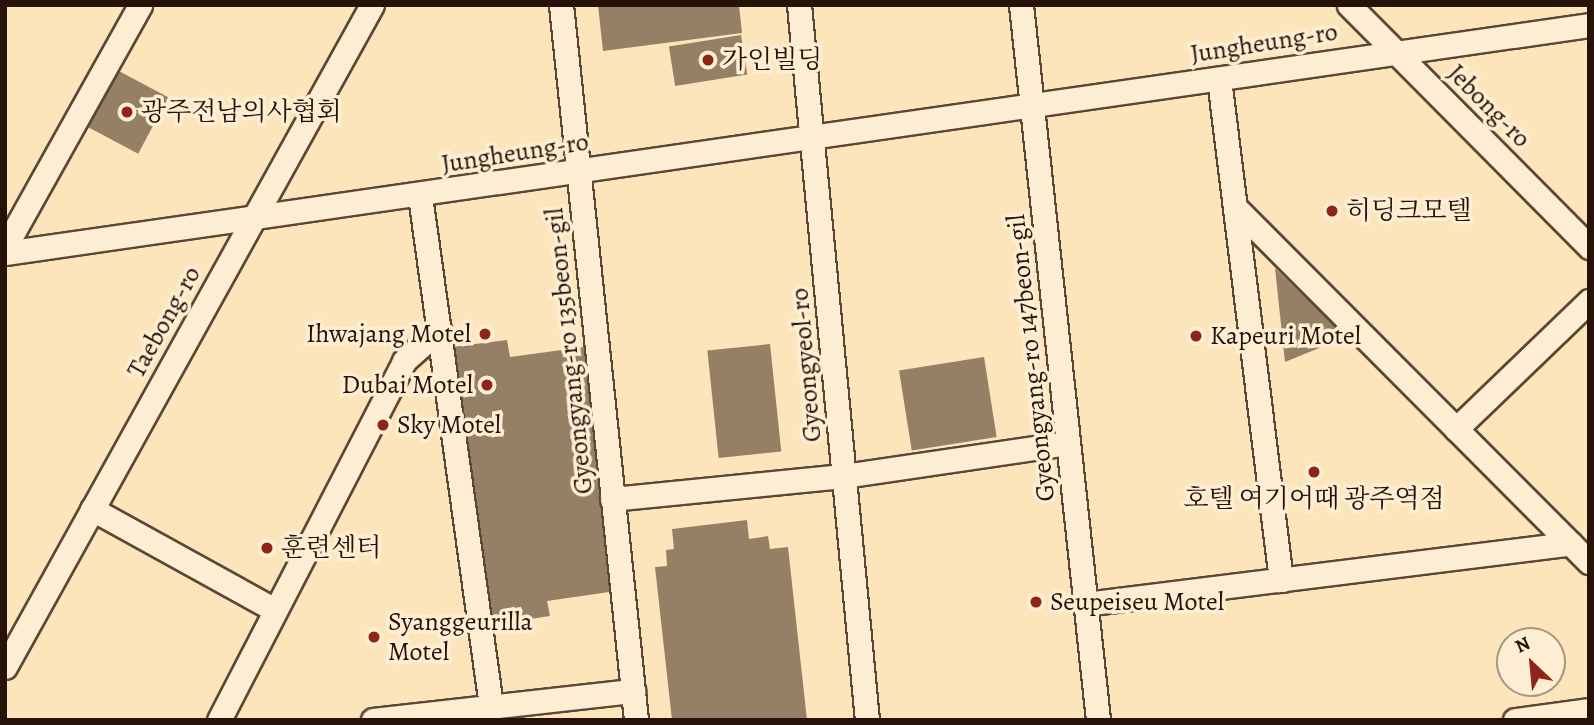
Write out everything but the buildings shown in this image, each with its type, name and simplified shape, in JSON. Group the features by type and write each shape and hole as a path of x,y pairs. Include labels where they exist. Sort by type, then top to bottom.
{"street":[{"path":"5,247 141,5"},
{"name":"Taebong-ro","path":"5,667 372,5"},
{"name":"Gyeongyang-ro 135beon-gil","path":"561,5 636,720"},
{"name":"Gyeongyeol-ro","path":"799,5 814,137 867,720"},
{"path":"1021,5 1032,106"},
{"name":"Jebong-ro","path":"1349,5 1589,247"},
{"name":"Jungheung-ro","path":"5,253 252,220 1394,51 1589,25"},
{"path":"1219,79 1281,580"},
{"name":"Gyeongyang-ro 147beon-gil","path":"1032,106 1098,720"},
{"path":"420,195 491,706"},
{"path":"1236,208 1589,562"},
{"path":"1456,429 1589,301"},
{"path":"219,720 404,361 439,330"},
{"path":"612,499 844,476 1068,443"},
{"path":"92,509 275,610"},
{"path":"1085,604 1570,544"},
{"path":"373,720 633,691"},
{"path":"1515,720 1589,710"}],"place":[{"name":"가인빌딩","path":"708,60"},
{"name":"광주전남의사협회","path":"127,112"},
{"name":"히딩크모텔","path":"1332,211"},
{"name":"Ihwajang Motel","path":"485,334"},
{"name":"Kapeuri Motel","path":"1196,336"},
{"name":"Dubai Motel","path":"487,385"},
{"name":"Sky Motel","path":"383,425"},
{"name":"호텔 여기어때 광주역점","path":"1314,472"},
{"name":"훈련센터","path":"267,548"},
{"name":"Seupeiseu Motel","path":"1036,602"},
{"name":"Syanggeurilla Motel","path":"374,637"}]}
